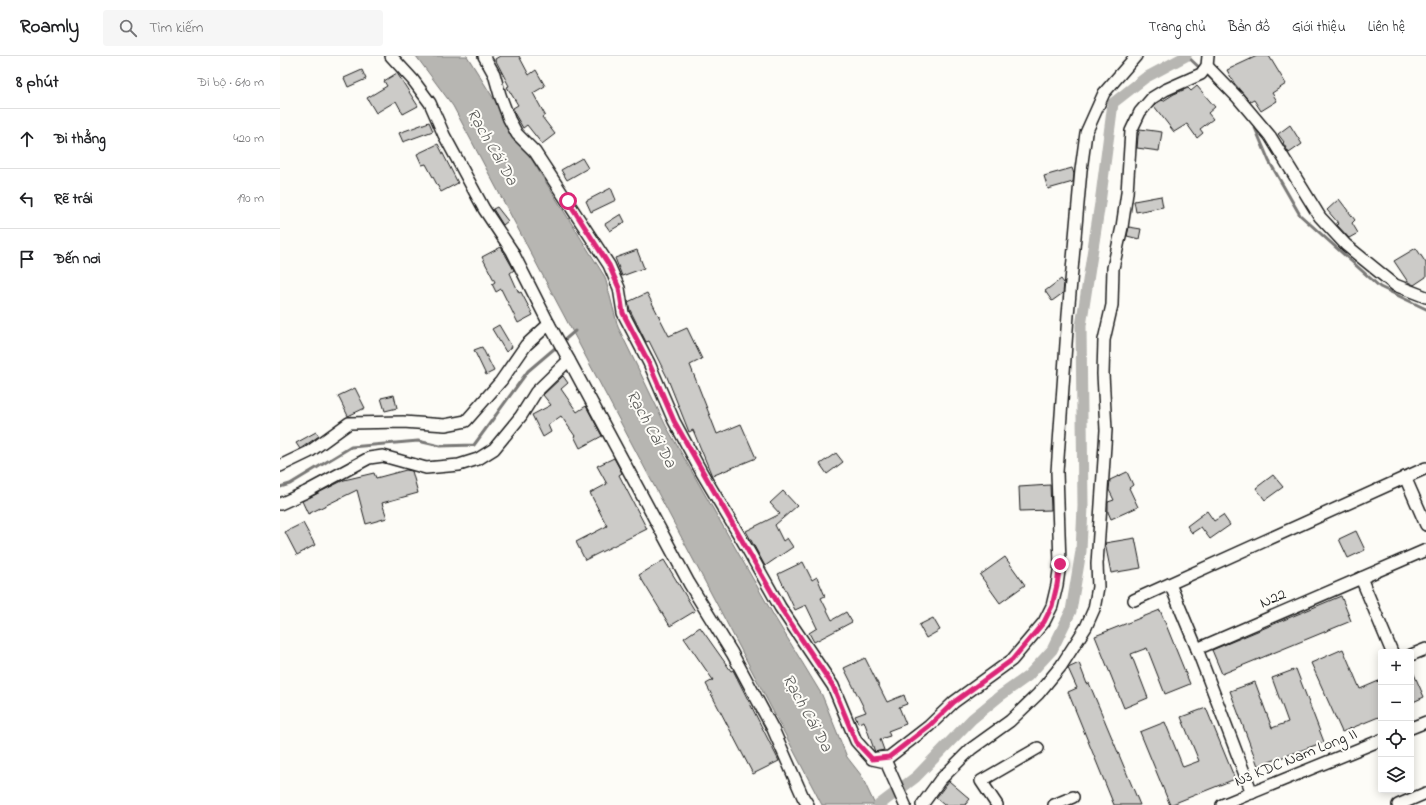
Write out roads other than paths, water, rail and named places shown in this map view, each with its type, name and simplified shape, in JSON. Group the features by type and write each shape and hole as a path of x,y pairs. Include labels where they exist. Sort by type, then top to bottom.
{"street":[{"path":"391,56 413,80 430,103 444,135 480,202 512,251 548,324 569,360 689,583 732,654 773,729 808,805"},
{"path":"484,56 494,74 509,119 517,134 535,152 609,265 619,288 623,313 649,363 677,427 780,607 833,686 856,742 872,759 886,762 905,805"},
{"path":"872,759 889,757 929,726 954,702 1012,660 1044,622 1052,606 1060,564 1057,472 1068,315 1081,170 1086,133 1104,93 1136,56"},
{"path":"922,805 940,780 971,750 1010,721 1038,694 1061,666 1086,627 1094,609 1098,587 1106,430 1103,374 1104,340 1112,305 1113,268 1122,227 1127,192 1131,131 1140,112 1152,98 1205,65 1238,98 1270,136 1320,217 1346,245 1396,285 1426,297"},
{"path":"280,466 309,452 349,423 403,422 445,425 466,421 501,381 526,345 548,324"},
{"path":"280,504 306,492 369,458 383,456 426,468 460,465 478,459 494,449 521,416 536,392 569,360"},
{"path":"1134,600 1426,468"},
{"path":"1405,477 1426,525"},
{"name":"N22","path":"1197,649 1426,550"},
{"path":"1361,578 1391,649"},
{"path":"1170,584 1197,649 1252,793"},
{"path":"1414,654 1426,649"},
{"path":"1414,727 1426,722"},
{"name":"N3 KDC Nam Long II","path":"1222,805 1378,741"},
{"path":"997,805 981,781 1038,748"},
{"path":"1398,805 1426,793"},
{"path":"1054,805 1073,797"}],"water":[{"name":"Rạch Cái Da","path":"416,56 467,56 605,277 618,327 666,426 774,616 822,695 847,757 861,775 875,805 822,805 453,106"}],"waterway":[{"path":"879,805 916,777 972,719 1028,676 1052,650 1071,611 1081,551 1083,506 1081,326 1100,203 1113,103 1145,78 1186,56"},
{"path":"1187,56 1222,89"},
{"path":"1253,123 1269,161 1300,215 1380,287 1426,309"},
{"path":"280,487 290,484 351,447 418,441 440,446 474,445 528,371 575,331"}]}
